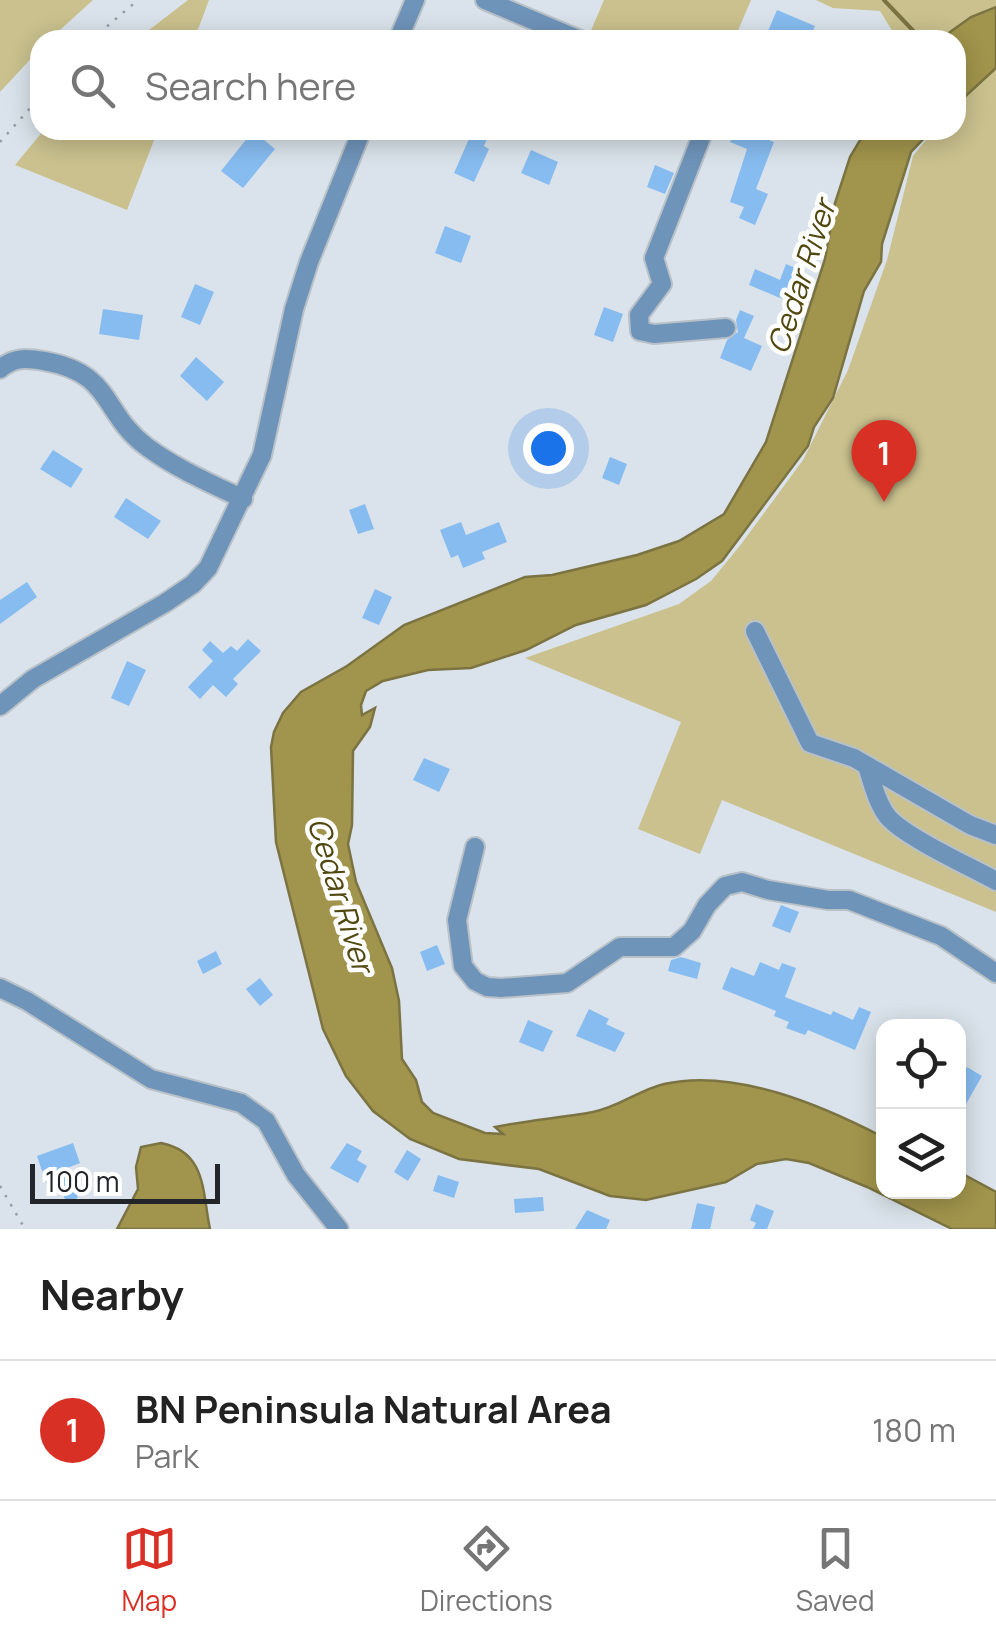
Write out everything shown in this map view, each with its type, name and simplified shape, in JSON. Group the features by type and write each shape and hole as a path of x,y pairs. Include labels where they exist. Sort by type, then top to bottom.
{"street":[{"path":"402,30 414,0"},
{"path":"484,0 556,30"},
{"path":"0,706 32,679 193,584 208,568 262,455 294,309 358,140"},
{"path":"700,140 654,258 662,284 638,315 640,331 654,334 726,328"},
{"path":"0,368 20,358 80,372 96,382 143,444 172,464 243,499"},
{"path":"755,631 810,743 868,766 970,825 996,835"},
{"path":"868,766 874,789 889,818 996,882"},
{"path":"475,847 457,920 463,966 474,981 487,987 567,983 620,947 674,948 692,931 725,886 742,882 786,893 849,900 941,936 996,972"},
{"path":"0,988 151,1079 241,1102 266,1120 296,1176 338,1229"}],"path":[{"path":"103,30 138,0"},
{"path":"0,142 30,108"},
{"path":"0,1186 25,1229"}],"shaded area":[{"path":"0,0 93,0 60,30 30,30 30,60 0,92"},
{"path":"188,0 209,0 198,30 149,30"},
{"path":"604,0 751,0 738,30 591,30"},
{"path":"816,0 996,0 996,912 722,800 700,854 638,829 681,722 525,658 679,604 711,581 803,460 848,370 887,260 913,156 926,140 966,140 966,30 892,30 880,11 833,8"},
{"path":"36,140 154,140 127,210 15,165"}],"water":[{"path":"996,7 996,68 966,96 966,30 953,30"},
{"name":"Cedar River","path":"860,140 922,140 911,152 882,244 881,262 864,291 833,398 814,427 808,446 722,561 646,605 576,625 526,650 471,668 428,670 383,681 366,691 362,715 375,708 370,727 353,751 348,844 356,882 392,968 399,1001 402,1059 416,1080 422,1102 433,1113 485,1133 503,1134 495,1127 602,1110 664,1084 691,1080 748,1085 805,1102 876,1134 876,1191 809,1163 786,1159 757,1164 726,1182 646,1200 610,1196 539,1169 459,1159 410,1139 373,1111 346,1076 323,1029 276,842 271,747 274,732 283,713 301,692 347,666 404,625 525,577 552,575 679,541 724,514 766,442 825,259 835,203 850,157"},
{"path":"161,1143 176,1148 195,1164 210,1229 117,1229 138,1189 136,1167 141,1147"},
{"path":"966,1176 996,1192 996,1229 952,1229 891,1199 966,1199"}],"building":[{"path":"777,10 815,26 813,30 768,30"},
{"path":"246,140 264,140 275,149 243,188 221,171"},
{"path":"468,140 487,140 484,146 489,149 474,182 454,173"},
{"path":"730,142 774,142 756,189 768,194 755,225 739,218 744,207 730,202 747,149"},
{"path":"531,150 558,162 549,185 521,173"},
{"path":"655,165 674,173 665,194 647,187"},
{"path":"445,226 471,236 461,263 435,253"},
{"path":"786,264 803,271 790,302 749,285 755,269 780,280"},
{"path":"195,284 214,292 200,325 181,317"},
{"path":"604,307 623,314 613,342 594,335"},
{"path":"103,309 143,315 139,340 99,334"},
{"path":"740,310 754,316 744,338 762,346 751,371 720,358 727,340 738,332 736,320"},
{"path":"196,357 224,382 207,401 180,376"},
{"path":"53,450 83,469 71,488 40,469"},
{"path":"610,457 627,464 619,485 602,478"},
{"path":"126,498 161,521 148,539 114,517"},
{"path":"365,504 374,529 358,534 349,510"},
{"path":"461,522 466,535 499,522 507,542 482,552 485,559 463,568 458,555 451,558 440,530"},
{"path":"27,582 37,597 0,624 0,600"},
{"path":"375,589 392,597 379,625 362,618"},
{"path":"248,639 261,651 233,679 238,684 226,697 213,685 200,699 188,687 213,661 202,650 210,641 223,653 231,646 237,651"},
{"path":"127,661 146,670 129,706 111,698"},
{"path":"424,758 450,769 439,792 413,780"},
{"path":"781,905 799,912 790,933 772,926"},
{"path":"437,945 445,964 427,971 420,952"},
{"path":"216,951 222,964 203,974 197,961"},
{"path":"681,957 701,963 697,979 668,971 671,960"},
{"path":"760,962 779,970 782,963 796,968 785,997 853,1020 859,1007 871,1012 855,1050 808,1030 805,1035 786,1028 789,1022 774,1016 776,1011 722,989 731,967 754,976"},
{"path":"260,978 273,995 260,1006 246,989"},
{"path":"589,1009 609,1019 606,1024 625,1033 615,1052 576,1036"},
{"path":"528,1020 553,1031 543,1052 519,1042"},
{"path":"966,1069 982,1076 966,1104"},
{"path":"73,1143 80,1163 67,1168 78,1198 66,1202 61,1188 49,1192 37,1156"},
{"path":"347,1143 362,1151 357,1160 367,1166 358,1183 330,1168"},
{"path":"407,1150 421,1159 408,1181 394,1172"},
{"path":"438,1175 459,1182 454,1198 433,1191"},
{"path":"543,1197 544,1211 515,1213 514,1199"},
{"path":"697,1203 715,1207 710,1229 691,1229"},
{"path":"756,1204 774,1211 767,1229 753,1229 756,1223 750,1220"},
{"path":"587,1210 610,1220 606,1229 575,1229"}],"waterway":[{"path":"884,0 912,30"}],"place":[{"name":"BN Peninsula Natural Area","path":"884,502"}]}
